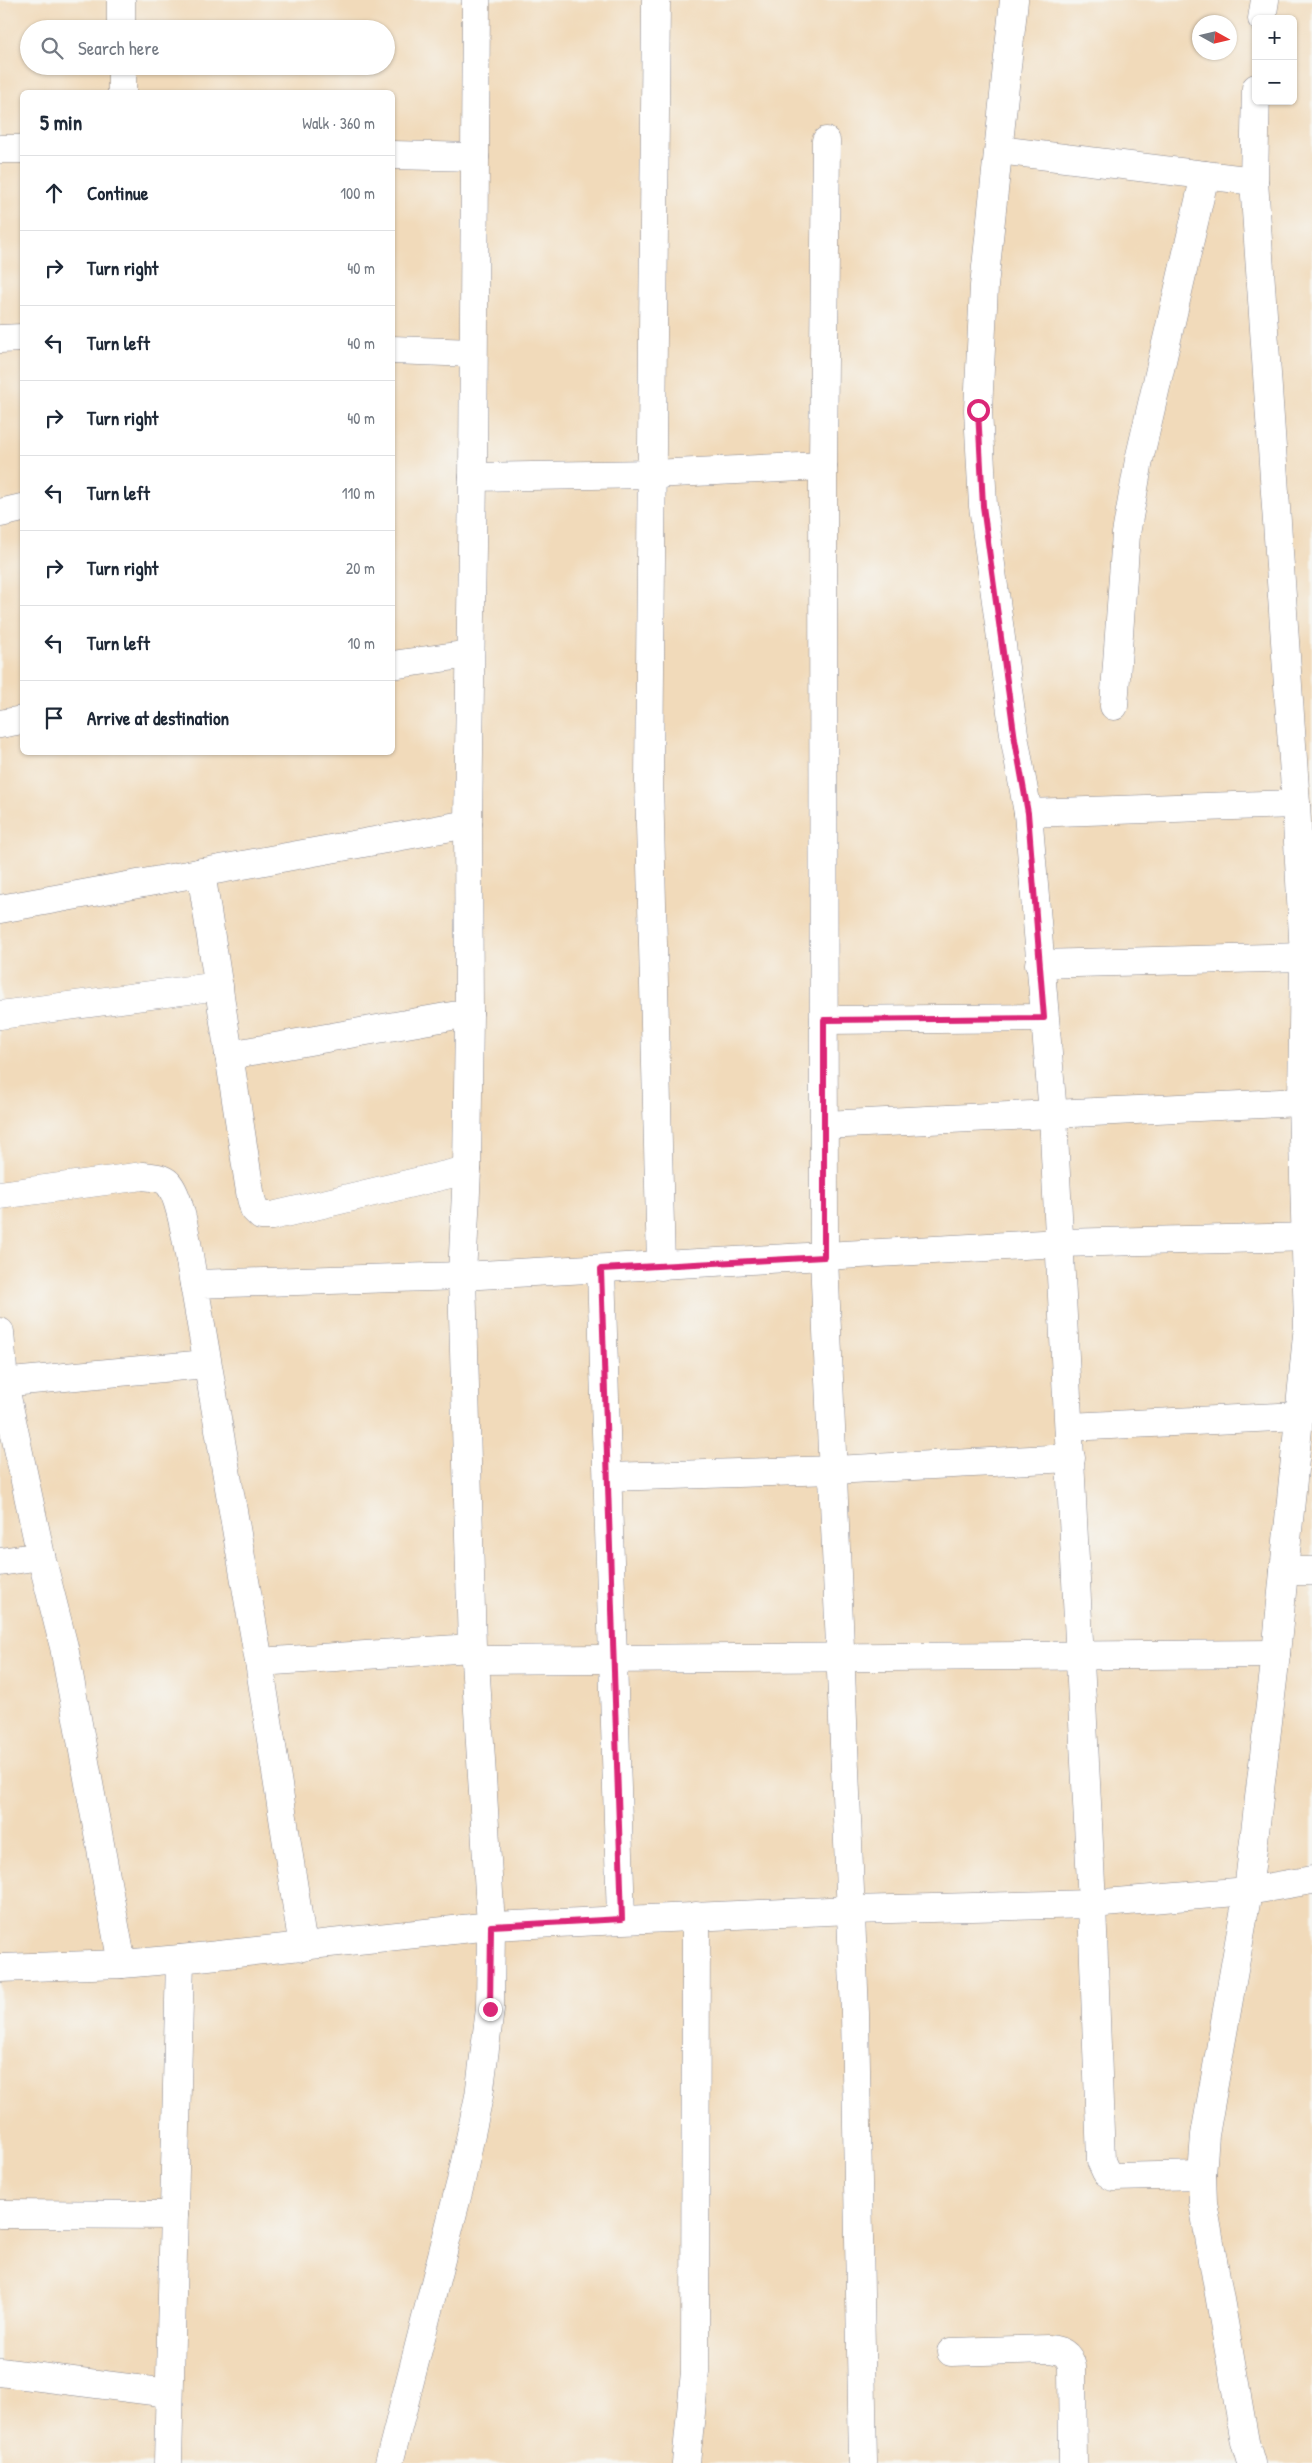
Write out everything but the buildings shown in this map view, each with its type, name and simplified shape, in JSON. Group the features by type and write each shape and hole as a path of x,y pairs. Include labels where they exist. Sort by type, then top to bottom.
{"street":[{"path":"121,0 122,20"},
{"path":"389,2463 461,2181 479,2096 490,2009 491,1926 473,1654 462,1276 467,1170 469,1013 468,824 473,477 476,0"},
{"path":"656,0 649,783 661,1266"},
{"path":"1014,0 984,286 978,410 983,506 1015,740 1028,813 1052,1114 1071,1458 1092,1904 1101,2161 1106,2172 1113,2177 1202,2175"},
{"path":"1262,15 1264,0"},
{"path":"122,75 122,90"},
{"path":"1251,2463 1209,2243 1202,2175 1206,2135 1248,1891 1276,1654 1308,1325 1309,1237 1302,1102 1304,957 1296,804 1254,181 1256,105"},
{"path":"826,141 823,466 824,1257 851,1910 863,2463"},
{"path":"0,148 20,149"},
{"path":"999,150 1254,181"},
{"path":"395,155 475,157"},
{"path":"1114,706 1126,534 1139,460 1205,175"},
{"path":"0,339 20,338"},
{"path":"395,350 473,353"},
{"path":"473,477 652,474 823,466"},
{"path":"0,513 20,508"},
{"path":"395,665 470,654"},
{"path":"0,724 20,720"},
{"path":"1028,813 1296,804"},
{"path":"0,909 468,824"},
{"path":"201,872 254,1209 261,1216 272,1216 467,1170"},
{"path":"1039,964 1304,957"},
{"path":"0,1015 219,986"},
{"path":"229,1055 469,1013"},
{"path":"824,1020 1044,1018"},
{"path":"824,1125 1302,1102"},
{"path":"0,1195 143,1176 156,1177 167,1182 177,1198 194,1284 206,1364 259,1662 304,1947"},
{"path":"194,1284 462,1276 1060,1243 1309,1237"},
{"path":"601,1269 622,1919"},
{"path":"0,1332 2,1383 41,1556 64,1646 122,1964"},
{"path":"2,1383 206,1364"},
{"path":"1069,1427 1299,1416"},
{"path":"608,1477 833,1470 1071,1458"},
{"path":"0,1562 41,1556"},
{"path":"1284,1571 1312,1571"},
{"path":"259,1662 473,1654 613,1660 1080,1654 1276,1654"},
{"path":"0,1968 122,1964 304,1947 491,1926 851,1910 1092,1904 1248,1891 1312,1880"},
{"path":"686,2463 696,2372 696,1916"},
{"path":"168,2463 180,1959"},
{"path":"0,2214 174,2215"},
{"path":"951,2352 1048,2348 1060,2350 1070,2357 1072,2367 1073,2463"},
{"path":"0,2372 169,2393"}],"route":[{"path":"490,2009 491,1926 622,1919 601,1269 824,1257 824,1020 1044,1018 1028,813 1015,740 983,506 978,410"}]}
